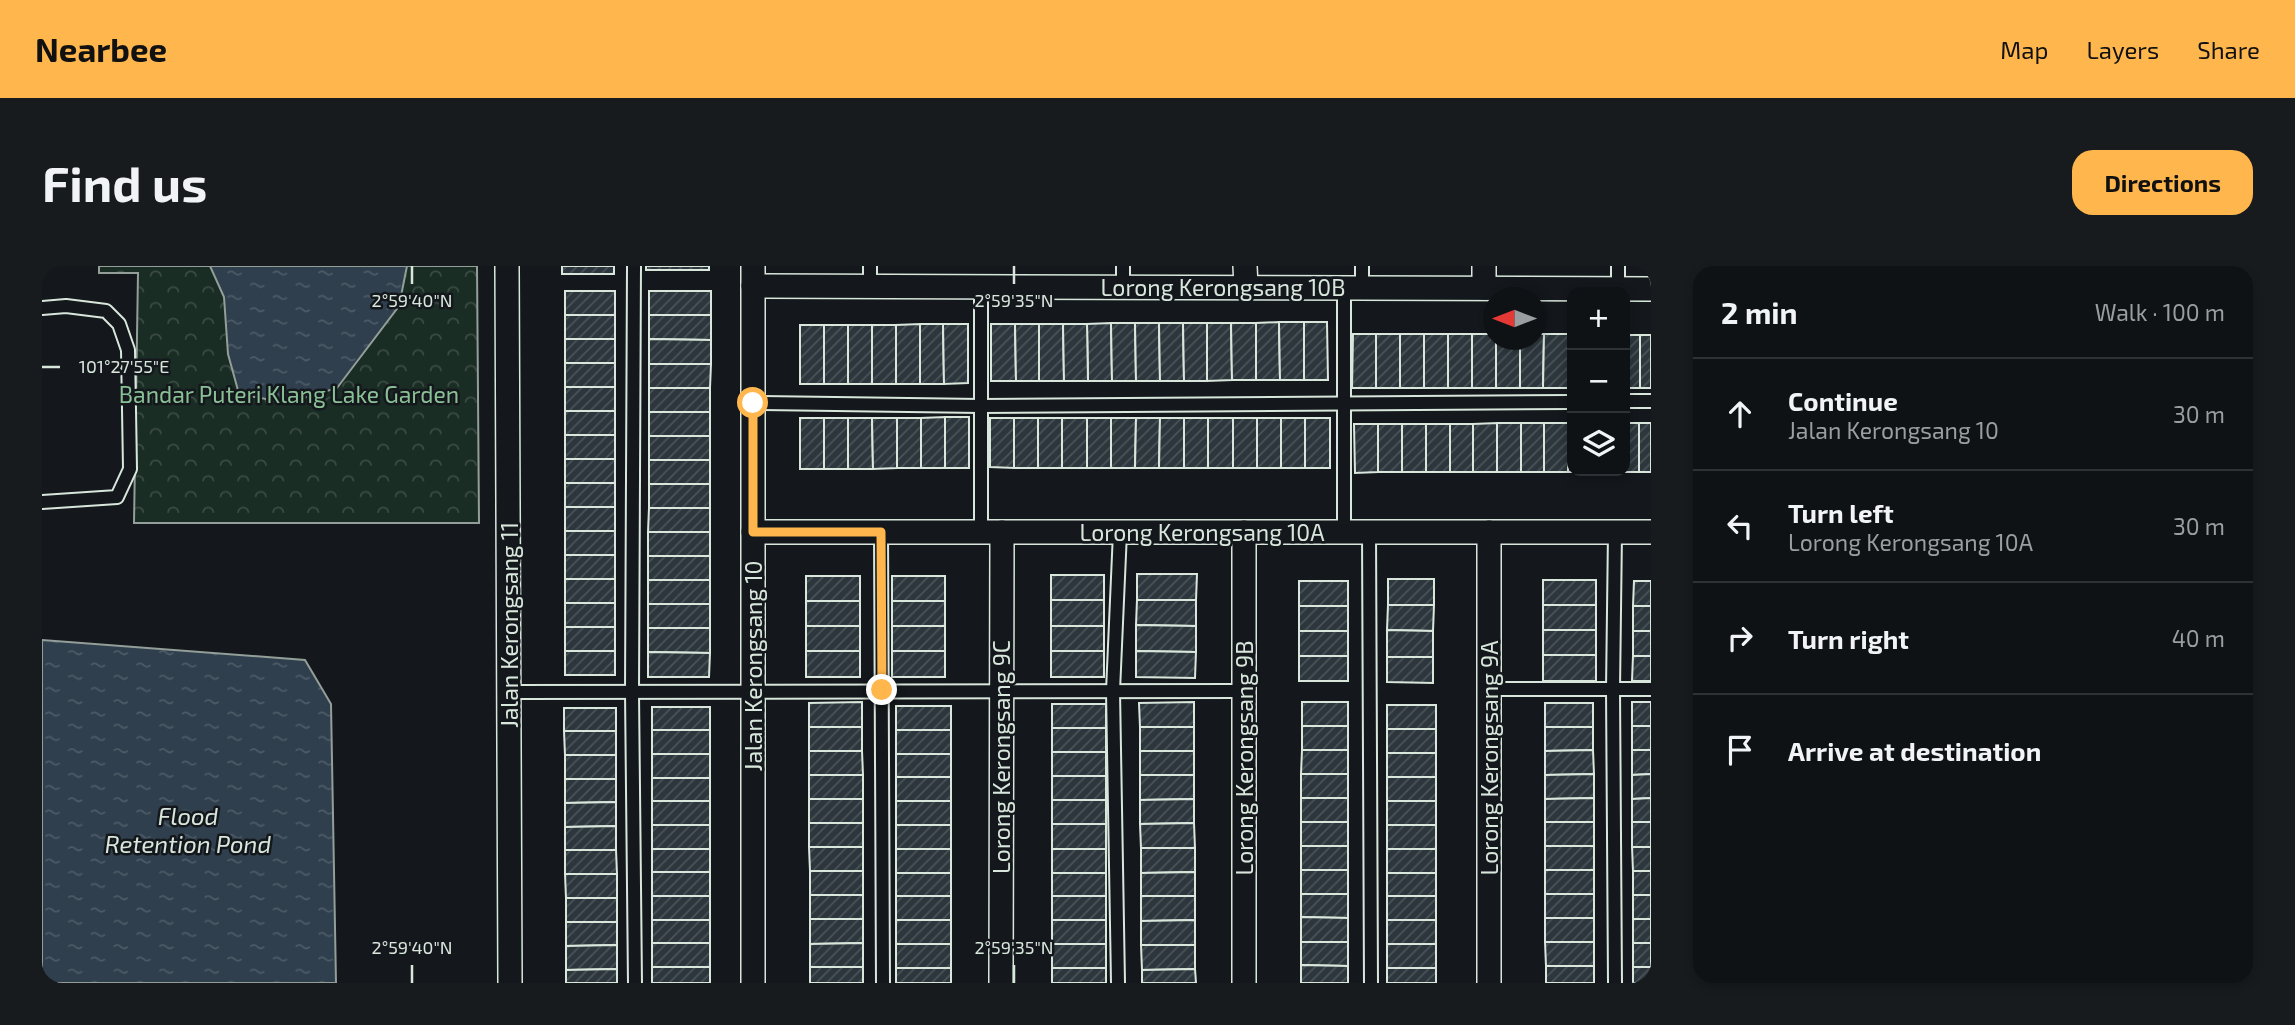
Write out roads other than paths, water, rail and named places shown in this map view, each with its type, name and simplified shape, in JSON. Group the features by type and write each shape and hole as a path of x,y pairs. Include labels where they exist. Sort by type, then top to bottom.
{"street":[{"name":"Jalan Kerongsang 11","path":"507,266 510,983"},
{"name":"Lorong Kerongsang 10B","path":"753,276 991,280 1123,276 1246,277 1356,281 1618,277 1651,289"},
{"name":"Jalan Kerongsang 10","path":"753,276 753,983"},
{"name":"Lorong Kerongsang 10A","path":"753,532 1651,532"},
{"name":"Lorong Kerongsang 9C","path":"992,532 1001,692 1001,983"},
{"name":"Lorong Kerongsang 9B","path":"1244,532 1244,983"},
{"name":"Lorong Kerongsang 9A","path":"1489,532 1489,983"}],"lane":[{"path":"634,266 632,692 635,983"},
{"path":"991,280 981,406 992,532"},
{"path":"1344,532 1344,405 1356,281"},
{"path":"42,308 66,306 106,310 119,324 128,350 130,469 117,497 42,502"},
{"path":"1630,401 1651,401"},
{"path":"753,403 981,406 1567,402"},
{"path":"881,532 883,983"},
{"path":"1118,983 1113,691 1120,532"},
{"path":"1369,532 1371,983"},
{"path":"1615,532 1615,983"},
{"path":"1489,689 1651,689"},
{"path":"509,692 1244,691"}],"water":[{"path":"210,266 407,266 399,306 337,388 287,403 239,394 228,354 224,297"},
{"name":"Flood Retention Pond","path":"42,640 305,660 331,704 336,983 42,983"}],"park label":[{"name":"Bandar Puteri Klang Lake Garden","path":"289,394"}]}
